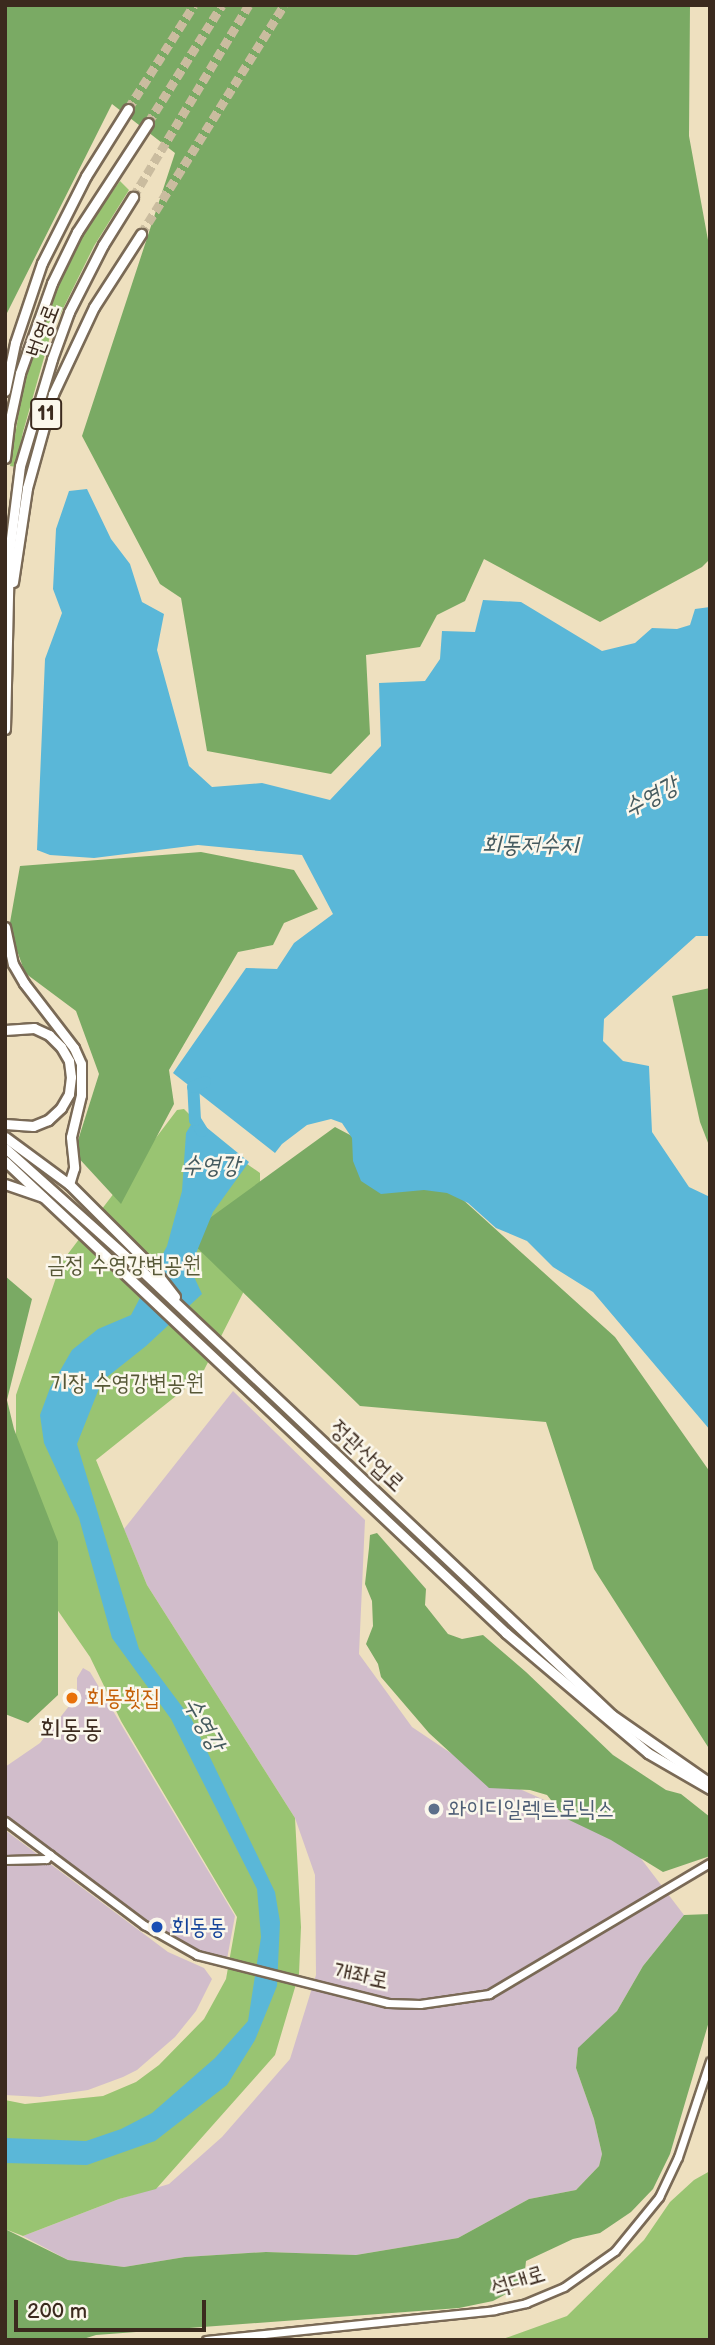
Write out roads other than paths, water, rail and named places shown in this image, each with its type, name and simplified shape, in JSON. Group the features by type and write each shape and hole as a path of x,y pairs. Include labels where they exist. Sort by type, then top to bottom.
{"highway":[{"name":"번영로","path":"5,391 15,343 46,254 86,176 128,110"},
{"name":"번영로","path":"5,458 20,373 52,283 77,232 148,123"},
{"name":"번영로","path":"5,729 13,510 20,466 37,404 69,312 103,245 133,197"},
{"name":"번영로","path":"8,615 27,488 53,394 94,307 141,234"},
{"path":"5,926 19,974 74,1048 81,1064 81,1095 71,1137 74,1168 69,1184"},
{"path":"5,1030 34,1028 49,1035 61,1047 69,1061 71,1077 69,1094 61,1108 48,1120 33,1126 5,1124"},
{"path":"5,1137 69,1184 151,1266 193,1321"},
{"name":"정관산업로","path":"5,1148 51,1196 294,1414 612,1715 710,1783"},
{"path":"5,1161 51,1196 283,1425 506,1633 648,1753 710,1789"},
{"path":"5,1184 51,1196"}],"main road":[{"name":"개좌로","path":"5,1821 162,1938 197,1955 226,1965 388,2003 446,2002 489,1994 710,1863"},
{"path":"5,1860 46,1859 50,1854"},
{"name":"석대로","path":"206,2340 494,2310 526,2303 564,2287 615,2251 659,2197 678,2157 710,2061"}],"water":[{"name":"회동저수지","path":"87,489 111,539 130,564 142,602 164,614 157,650 189,766 212,787 262,783 330,800 381,746 379,683 425,681 440,659 442,631 475,632 483,600 521,602 602,651 635,643 652,628 677,629 690,625 695,609 710,607 710,936 696,936 604,1019 603,1041 623,1061 649,1066 652,1132 689,1187 710,1197 710,1430 593,1292 553,1267 527,1241 496,1228 468,1203 447,1193 424,1190 381,1194 361,1181 353,1161 352,1138 342,1123 331,1119 307,1125 282,1144 275,1153 173,1073 246,968 277,969 294,943 333,914 302,855 198,845 94,858 50,855 37,850 45,659 62,613 53,589 56,529 69,491"},
{"name":"수영강","path":"195,1118 249,1162 213,1212 190,1268 202,1294 146,1346 102,1381 77,1444 139,1649 192,1720 275,1892 280,1922 277,1986 255,2040 227,2085 155,2141 87,2165 5,2163 5,2138 86,2141 121,2129 152,2113 215,2058 248,2021 261,1937 257,1889 171,1719 112,1638 79,1518 44,1443 40,1415 50,1388 72,1350 98,1329 131,1315 167,1246 182,1191 186,1133"}],"waterway":[{"name":"수영강","path":"202,1131 195,1120 193,1087 205,1082"}],"tunnel":[{"path":"128,109 194,5"},
{"path":"148,123 222,5"},
{"path":"133,197 249,5"},
{"path":"141,234 284,5"}],"place":[{"name":"회동횟집","path":"72,1698"},
{"name":"와이디일렉트로닉스","path":"434,1809"},
{"name":"회동동","path":"157,1927"}],"district":[{"name":"회동동","path":"71,1730"}],"park label":[{"name":"금정 수영강변공원","path":"124,1265"},
{"name":"기장 수영강변공원","path":"127,1383"}]}
